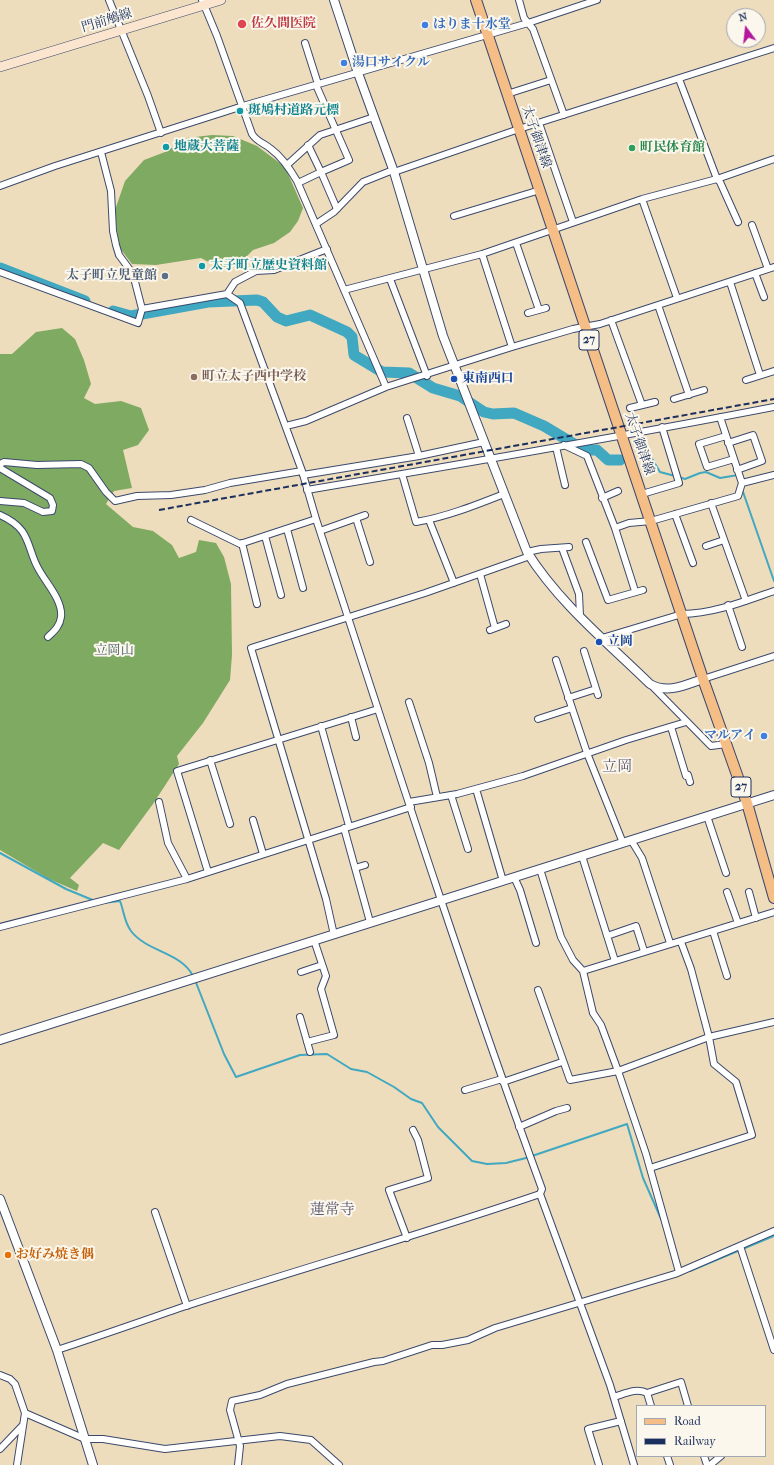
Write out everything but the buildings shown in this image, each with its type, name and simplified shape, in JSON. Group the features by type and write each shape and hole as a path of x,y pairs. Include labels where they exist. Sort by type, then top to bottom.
{"main road":[{"name":"門前鵤線","path":"0,67 120,31 203,3 221,0"},
{"name":"太子御津線","path":"476,0 703,679 747,803 774,898"}],"street":[{"path":"109,0 120,31 148,96 161,133"},
{"path":"334,0 393,171 454,367 529,554 546,581 650,684 686,722 711,746 726,744"},
{"path":"519,0 524,18 533,29 564,115"},
{"path":"0,186 55,166 243,106 528,23 596,0"},
{"path":"203,3 217,36 252,134 256,140 271,148 287,165 298,183 386,387"},
{"path":"298,183 348,160 317,85 305,42"},
{"path":"316,224 337,209 363,182 519,129 774,48"},
{"path":"679,79 717,178 738,222"},
{"path":"507,94 551,80"},
{"path":"287,165 308,144 320,135 374,117"},
{"path":"539,123 573,222"},
{"path":"308,144 337,209"},
{"path":"0,272 138,323 142,309 133,274 119,255 116,245 113,231 111,191 101,152"},
{"path":"344,290 482,254 642,199 717,178 774,159"},
{"path":"454,216 540,190"},
{"path":"642,199 677,298"},
{"path":"286,426 306,421 386,387 426,376 512,347 573,329 585,328 611,320 771,268 752,225"},
{"path":"516,243 539,310"},
{"path":"227,294 235,282 256,271 274,270 327,249"},
{"path":"482,254 512,347"},
{"path":"755,273 764,297"},
{"path":"390,279 426,376"},
{"path":"730,282 760,375"},
{"path":"142,309 227,294 240,302 302,473 410,805 503,1081 542,1189 540,1194 614,1397 634,1465"},
{"path":"658,305 689,395"},
{"path":"528,313 546,308"},
{"path":"611,320 642,405"},
{"path":"746,380 774,371"},
{"path":"674,399 704,390"},
{"path":"630,408 655,402"},
{"path":"307,490 564,445 622,437 662,427 774,406"},
{"path":"615,528 629,523 651,521 738,496 742,483 720,417"},
{"path":"408,418 419,456"},
{"path":"642,494 679,483 662,427"},
{"path":"728,443 753,435 762,461 737,470"},
{"path":"726,436 699,444 707,466 734,459"},
{"path":"0,501 24,503 43,512 52,511 53,505 50,498 0,468 0,464 4,462 37,465 82,464 89,468 106,492 115,501 137,496 171,495 205,490 230,483 419,456 484,442"},
{"path":"564,445 587,456 602,498 615,528 635,591"},
{"path":"556,447 565,485"},
{"path":"402,474 416,522 429,520 504,494"},
{"path":"742,483 774,475"},
{"path":"602,498 618,491"},
{"path":"711,503 746,601"},
{"path":"675,514 693,563"},
{"path":"0,515 12,521 22,530 37,566 59,604 61,617 57,629 48,636"},
{"path":"320,531 366,515"},
{"path":"356,518 370,562"},
{"path":"191,520 242,544 316,519"},
{"path":"429,520 454,583"},
{"path":"286,529 304,588"},
{"path":"265,536 270,566 279,592"},
{"path":"714,551 709,545 724,540"},
{"path":"586,542 608,600 635,591 643,590"},
{"path":"242,544 247,575 257,604"},
{"path":"334,934 308,840 251,648 454,583 541,549 569,547"},
{"path":"562,548 579,594 580,616"},
{"path":"289,562 295,560"},
{"path":"480,574 492,629 506,624"},
{"path":"602,638 682,614 693,614 746,601 774,591"},
{"path":"728,605 742,647"},
{"path":"568,698 597,692 584,651"},
{"path":"650,684 664,690 670,690 774,656"},
{"path":"556,660 587,753 623,843"},
{"path":"409,702 418,720 426,746 429,774 437,797"},
{"path":"538,719 572,708"},
{"path":"208,872 177,771 378,709"},
{"path":"351,717 356,737"},
{"path":"0,926 187,879 410,805 523,776 587,753 686,722"},
{"path":"321,726 347,827 356,868 355,872 370,922"},
{"path":"671,727 678,760 690,782"},
{"path":"210,760 230,824"},
{"path":"476,789 503,881"},
{"path":"451,795 466,833 468,848"},
{"path":"0,1040 774,795"},
{"path":"159,802 168,842 187,879"},
{"path":"707,816 726,873"},
{"path":"253,820 263,854"},
{"path":"631,840 642,858 670,943"},
{"path":"582,856 615,961"},
{"path":"356,868 365,865"},
{"path":"540,869 561,937 573,960 583,971 593,1013 601,1025 618,1070 650,1168 680,1272"},
{"path":"514,877 520,890 536,943"},
{"path":"727,892 738,923"},
{"path":"749,892 756,918"},
{"path":"583,971 670,943 681,942 774,912"},
{"path":"607,936 636,926 644,951"},
{"path":"713,931 727,976"},
{"path":"307,1042 334,1035 321,989 326,976 314,940"},
{"path":"650,1168 752,1135 736,1082 714,1064 709,1037 691,969 681,942"},
{"path":"301,972 322,965"},
{"path":"538,990 562,1062 570,1080 618,1070 709,1037 774,1022"},
{"path":"300,1017 310,1052"},
{"path":"465,1090 503,1081 562,1062"},
{"path":"519,1127 556,1111 567,1108"},
{"path":"407,1238 389,1190 428,1178 413,1130"},
{"path":"57,1350 186,1306 407,1238 540,1194"},
{"path":"0,1199 57,1350 93,1465"},
{"path":"154,1212 186,1306"},
{"path":"238,1465 240,1441 230,1410 232,1401 260,1394 287,1384 383,1361 432,1345 442,1345 468,1340 495,1328 536,1317 680,1272 774,1231"},
{"path":"740,1246 774,1350"},
{"path":"0,1375 10,1379 15,1384 26,1414 17,1465"},
{"path":"647,1393 681,1382 688,1405"},
{"path":"614,1397 642,1390 647,1393 651,1405"},
{"path":"26,1414 85,1439 103,1439 165,1449 280,1436 311,1440 339,1465"},
{"path":"599,1465 588,1430 621,1421"},
{"path":"0,1448 24,1425"},
{"path":"709,1465 720,1457"}],"green space":[{"path":"212,135 233,136 257,146 285,167 303,208 298,221 290,232 274,243 253,250 238,265 220,268 201,258 156,265 132,264 119,247 115,210 125,181 144,160 165,152 187,138"},
{"name":"立岡山","path":"62,328 75,339 84,360 91,384 84,398 95,404 121,401 141,408 149,430 138,445 123,450 132,488 114,491 106,504 133,527 153,531 172,545 179,558 196,552 199,540 216,543 224,557 231,584 232,655 230,680 203,723 177,756 179,764 153,804 119,850 103,843 70,878 79,885 77,891 49,879 0,850 0,354 12,354 36,332"}],"waterway":[{"path":"0,268 85,301"},
{"path":"113,311 131,316 208,302 257,300 263,302 277,317 286,321 310,315 347,332 352,337 354,355 382,372 409,373 433,388 460,396 484,412 493,414 514,413 544,426 584,450 597,450 608,460 620,460"},
{"path":"639,458 651,457 660,472 675,476"},
{"path":"679,477 685,479 706,472 720,478 738,475"},
{"path":"742,489 774,581"},
{"path":"0,853 66,889 95,901"},
{"path":"103,903 120,901 127,924 131,931 146,944 180,962 188,968 193,976"},
{"path":"195,980 224,1054 236,1077 300,1055 327,1054 351,1069 367,1072 394,1087 411,1099 422,1103 438,1127 472,1161 487,1164 506,1163 526,1158 627,1124 643,1178 662,1221"},
{"path":"690,1271 774,1236"}],"railway":[{"path":"159,510 774,399"}],"place":[{"name":"佐久間医院","path":"242,24"},
{"name":"はりま十水堂","path":"425,25"},
{"name":"湯口サイクル","path":"344,63"},
{"name":"斑鳩村道路元標","path":"240,111"},
{"name":"地蔵大菩薩","path":"166,147"},
{"name":"町民体育館","path":"632,148"},
{"name":"太子町立歴史資料館","path":"202,266"},
{"name":"太子町立児童館","path":"165,276"},
{"name":"町立太子西中学校","path":"194,377"},
{"name":"東南西口","path":"454,379"},
{"name":"立岡","path":"599,642"},
{"name":"マルアイ","path":"764,736"},
{"name":"お好み焼き偶","path":"8,1255"}],"district":[{"name":"立岡","path":"617,767"},
{"name":"蓮常寺","path":"332,1210"}]}
